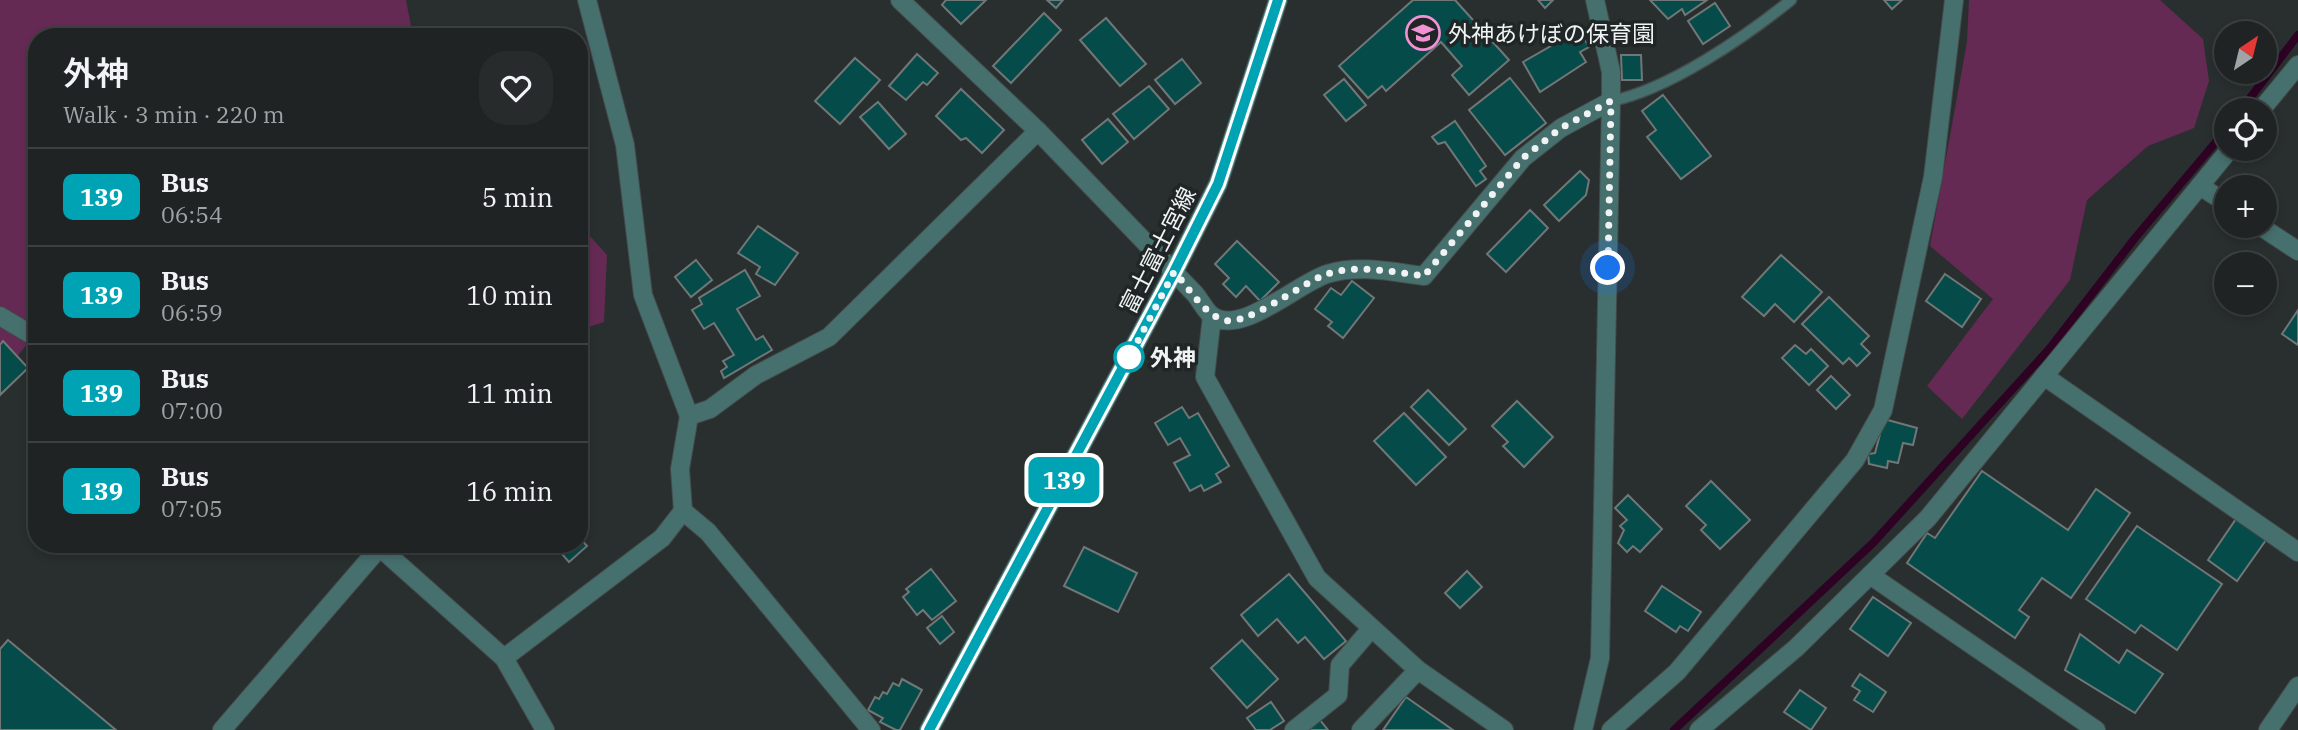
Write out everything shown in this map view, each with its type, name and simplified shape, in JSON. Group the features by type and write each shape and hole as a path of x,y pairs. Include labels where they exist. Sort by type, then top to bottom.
{"main road":[{"name":"富士富士宮線","path":"929,730 1174,272 1218,184 1278,0"}],"street":[{"path":"504,658 662,538 683,511 680,469 689,416 643,295 625,145 587,0"},
{"path":"900,0 1038,131 1174,272 1212,316 1227,322 1252,316 1278,298 1328,274 1369,269 1424,276 1523,158 1561,128 1611,101"},
{"path":"1583,730 1600,658 1611,101 1611,72 1595,0"},
{"path":"1611,730 1678,672 1855,460 1883,410 1933,177 1954,0"},
{"path":"2271,98 2298,65"},
{"path":"689,416 710,409 756,375 829,337 1038,131"},
{"path":"1699,730 1796,648 1928,518 2220,161"},
{"path":"2200,186 2214,195"},
{"path":"2277,237 2298,251"},
{"path":"0,316 28,333"},
{"path":"1212,316 1205,377 1317,578 1370,630 1418,670 1504,730"},
{"path":"2044,376 2298,552"},
{"path":"683,511 708,532 871,730"},
{"path":"222,730 372,553"},
{"path":"386,553 504,658 545,730"},
{"path":"1870,575 2096,730"},
{"path":"1294,730 1338,695 1340,665 1370,630"},
{"path":"1361,730 1418,670"},
{"path":"2268,730 2298,686"}],"lane":[{"path":"1611,101 1635,96 1664,85 1791,0"}],"shaded area":[{"path":"0,0 406,0 411,28 28,28 28,343 0,379"},
{"path":"1969,0 2160,0 2203,39 2209,81 2194,128 2148,146 2087,200 2070,280 1962,419 1927,386 1993,299 1930,246 1967,42"},
{"path":"588,234 607,255 604,322 588,327"}],"building":[{"path":"946,0 986,0 961,24 942,5"},
{"path":"1047,0 1063,0 1056,8"},
{"path":"1413,0 1455,0 1509,60 1469,95 1452,75 1462,66 1441,42 1386,91 1382,86 1368,98 1339,66"},
{"path":"1538,0 1553,0 1545,8"},
{"path":"1650,0 1707,0 1685,15 1682,9 1668,19"},
{"path":"1884,0 1902,0 1892,9"},
{"path":"1715,3 1730,26 1703,44 1688,21"},
{"path":"1044,13 1061,30 1011,83 993,66"},
{"path":"1106,18 1146,64 1120,86 1080,40"},
{"path":"1579,30 1589,47 1580,52 1586,62 1540,92 1523,62"},
{"path":"917,54 938,73 927,85 923,82 906,100 889,86"},
{"path":"1621,55 1641,55 1642,80 1622,80"},
{"path":"855,58 880,80 840,124 815,101"},
{"path":"1182,59 1201,83 1175,104 1155,80"},
{"path":"1510,78 1546,123 1505,155 1469,110"},
{"path":"1344,79 1366,105 1346,121 1324,95"},
{"path":"1149,86 1169,109 1134,139 1113,114"},
{"path":"961,89 1004,130 982,153 966,138 961,140 936,116"},
{"path":"1663,95 1711,156 1681,179 1647,137 1656,130 1642,111"},
{"path":"878,102 906,134 889,149 860,117"},
{"path":"1108,119 1128,142 1102,164 1082,140"},
{"path":"1455,121 1486,166 1480,171 1486,179 1476,186 1445,142 1438,144 1432,137"},
{"path":"1580,171 1589,180 1586,195 1559,221 1544,205"},
{"path":"1530,210 1548,228 1506,272 1487,254"},
{"path":"758,226 798,253 775,285 756,274 760,267 738,253"},
{"path":"1237,241 1279,282 1260,301 1246,286 1236,297 1223,284 1229,278 1215,264"},
{"path":"1781,255 1822,292 1794,322 1775,304 1764,316 1742,297"},
{"path":"696,260 712,280 691,297 675,277"},
{"path":"745,270 760,296 737,309 756,340 763,336 772,350 724,378 721,371 727,367 723,361 734,355 714,323 704,329 692,310 702,304 699,298"},
{"path":"1945,274 1981,299 1962,327 1926,301"},
{"path":"1352,281 1374,298 1343,338 1328,326 1332,322 1315,309 1331,288 1341,295"},
{"path":"1829,297 1869,336 1861,344 1870,353 1857,366 1849,358 1843,364 1802,324"},
{"path":"2298,310 2298,345 2282,334"},
{"path":"3,341 28,368 0,395 0,345"},
{"path":"1795,345 1806,354 1811,349 1828,366 1809,385 1782,358"},
{"path":"1831,376 1850,395 1836,409 1817,390"},
{"path":"1428,390 1466,429 1449,445 1411,407"},
{"path":"1517,401 1553,437 1524,467 1503,446 1508,442 1492,426"},
{"path":"1182,407 1189,418 1198,413 1229,466 1216,474 1221,482 1204,491 1201,485 1190,491 1174,463 1190,455 1180,438 1168,445 1155,423"},
{"path":"1404,413 1446,457 1416,485 1374,441"},
{"path":"1884,419 1917,428 1913,445 1903,443 1898,463 1888,461 1887,468 1869,464 1868,454 1875,453"},
{"path":"1982,471 2068,530 2096,489 2130,513 2071,598 2042,578 2019,610 2029,617 2015,638 1907,563 1927,533 1935,538"},
{"path":"1711,481 1750,520 1720,549 1701,530 1706,525 1686,506"},
{"path":"1628,495 1662,529 1640,552 1633,546 1627,552 1618,543 1624,530 1620,526 1627,520 1615,508"},
{"path":"2236,519 2266,540 2237,581 2208,560"},
{"path":"2137,526 2222,584 2177,650 2141,625 2135,633 2086,599"},
{"path":"1084,547 1137,573 1118,612 1064,586"},
{"path":"561,553 579,553 569,562"},
{"path":"931,569 956,601 932,620 923,610 917,615 903,597 909,592 906,589"},
{"path":"1467,571 1482,587 1460,608 1445,593"},
{"path":"1289,574 1346,641 1324,659 1305,637 1298,643 1277,619 1258,636 1241,615"},
{"path":"1662,586 1701,612 1688,631 1680,626 1676,632 1645,611"},
{"path":"1873,597 1911,623 1888,656 1850,629"},
{"path":"942,616 954,632 940,644 927,628"},
{"path":"2080,634 2119,663 2127,650 2163,674 2135,713 2065,670"},
{"path":"8,640 116,730 0,730 0,649"},
{"path":"1242,640 1278,679 1247,708 1211,668"},
{"path":"1860,674 1886,692 1873,712 1854,700 1860,691 1852,686"},
{"path":"902,679 922,690 900,730 896,730 880,722 883,718 868,710 875,697 879,699 883,692 887,694 893,683 899,686"},
{"path":"1800,690 1826,708 1811,730 1784,712"},
{"path":"1406,697 1453,730 1383,730"},
{"path":"1271,702 1284,721 1270,730 1256,730 1247,718"},
{"path":"1320,720 1328,730 1308,730"}],"waterway":[{"path":"2250,98 2298,35"},
{"path":"1674,730 1873,543 2050,348 2135,238 2214,144"}],"bus line":[{"name":"139","path":"929,730 1174,272 1218,184 1278,0"}],"place":[{"name":"外神あけぼの保育園","path":"1423,33"},
{"name":"外神","path":"1129,357"}],"route":[{"path":"1129,357 1128,360 1174,272 1212,316 1227,322 1252,316 1278,298 1328,274 1369,269 1424,276 1523,158 1561,128 1611,101 1608,268"}]}
